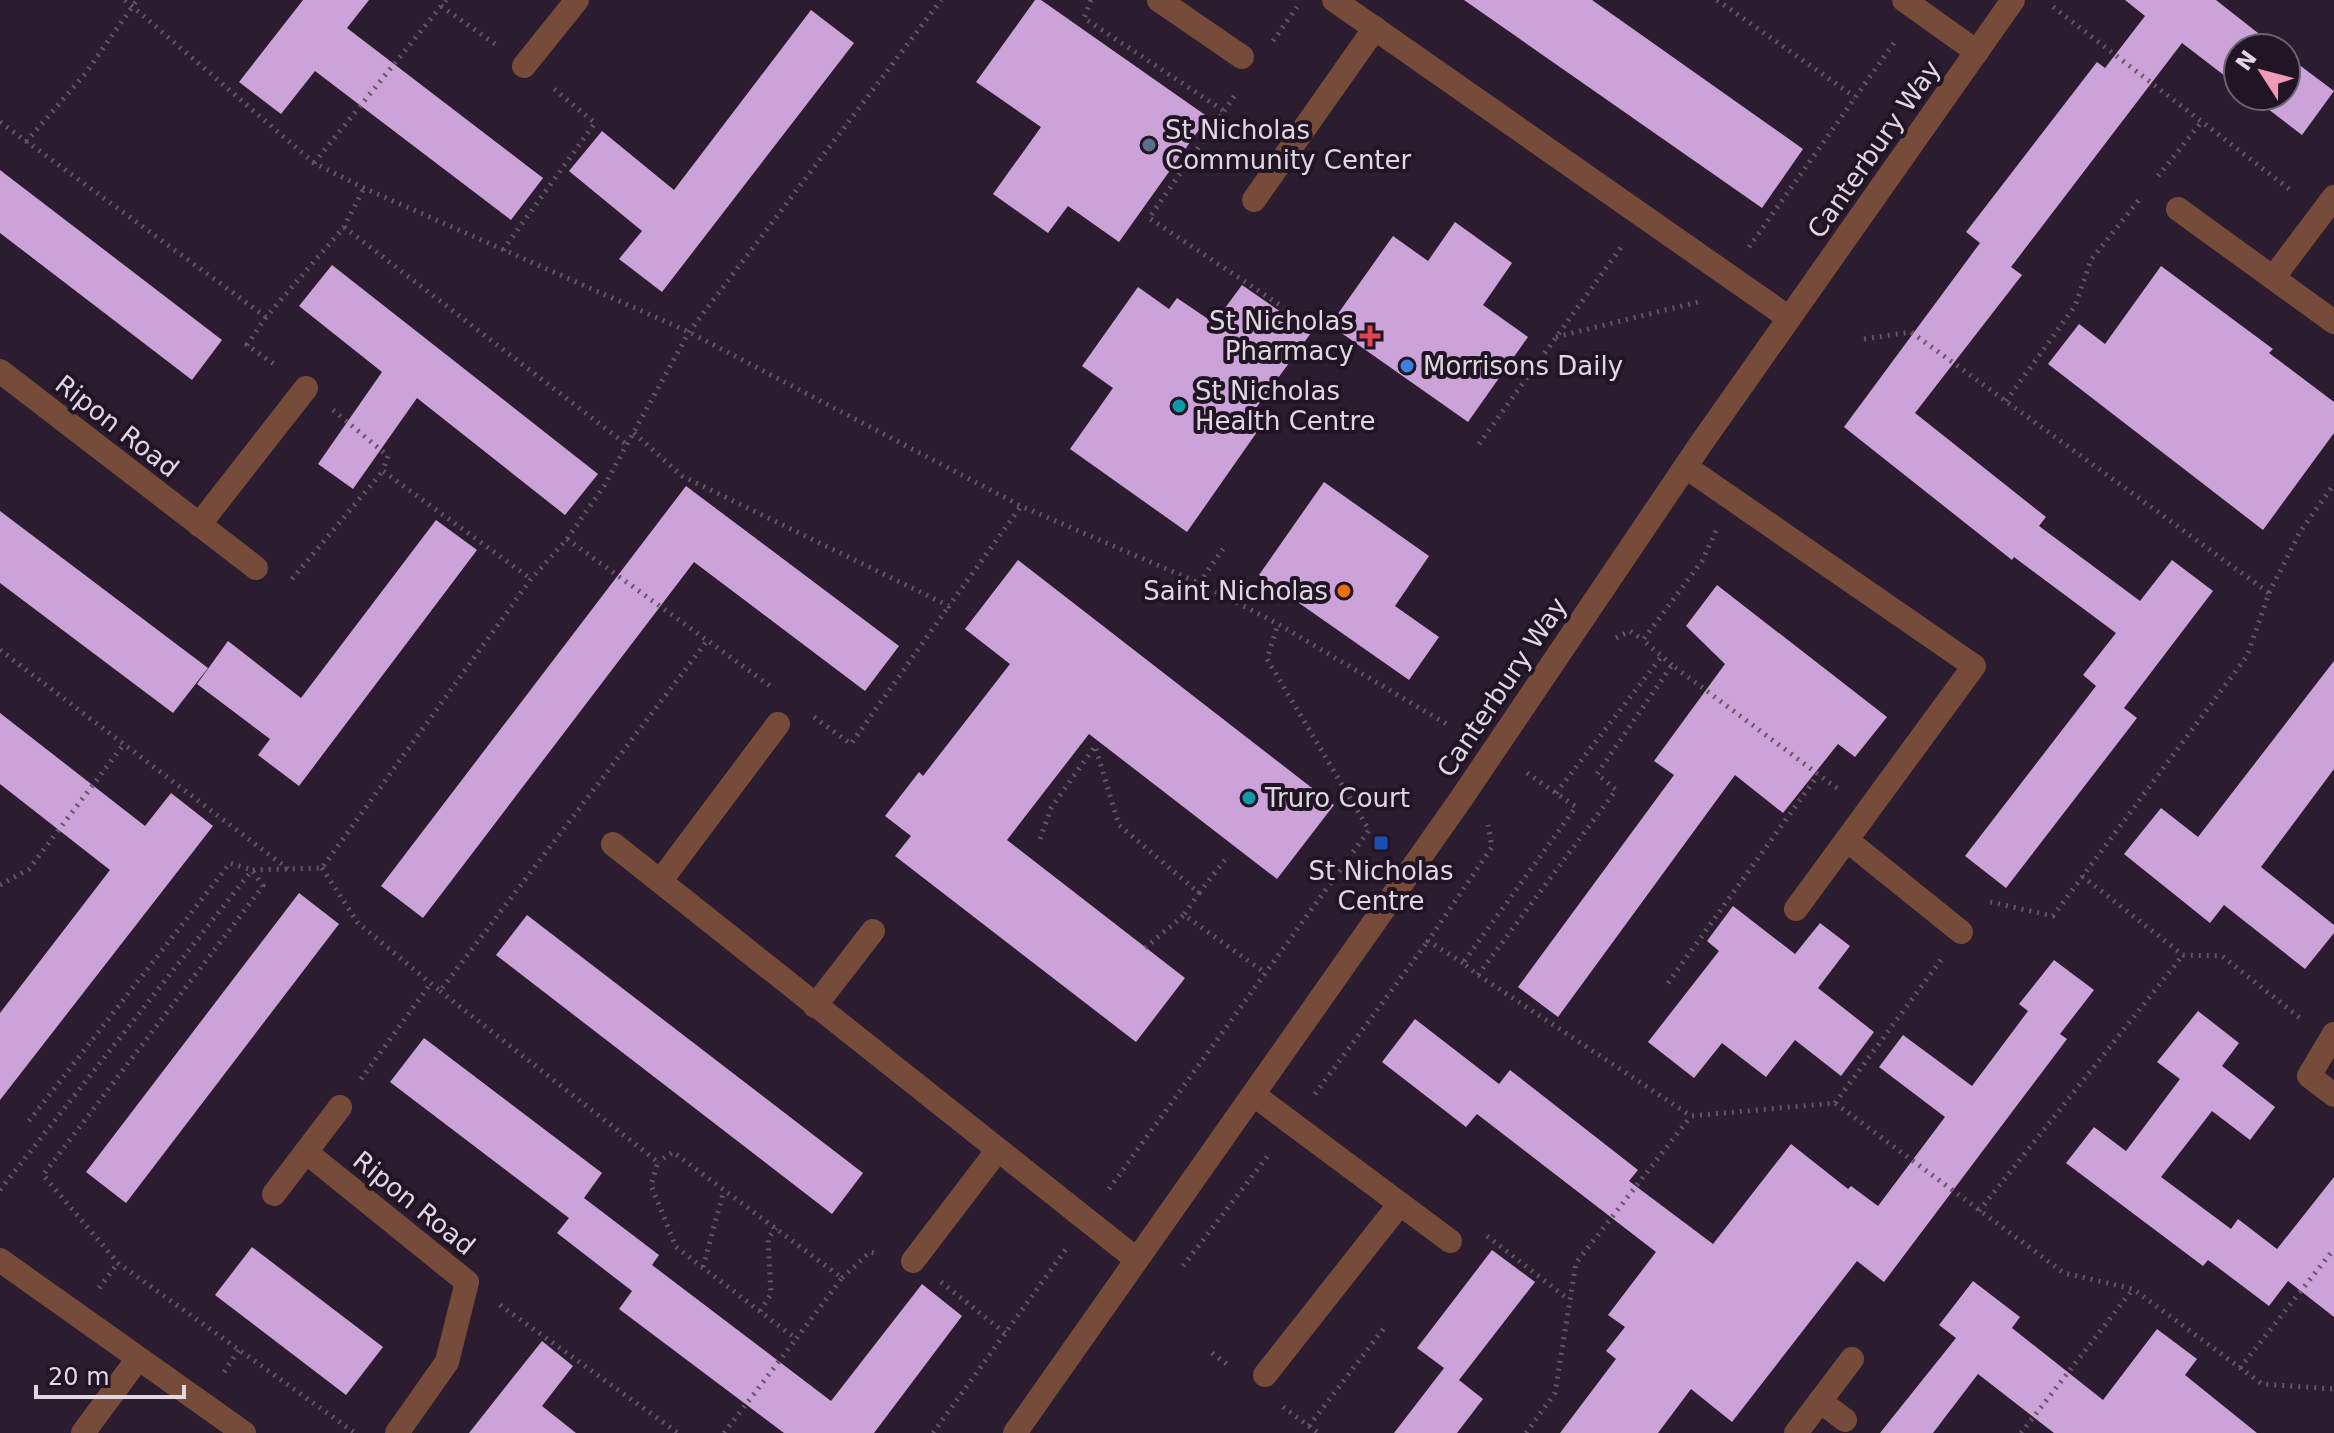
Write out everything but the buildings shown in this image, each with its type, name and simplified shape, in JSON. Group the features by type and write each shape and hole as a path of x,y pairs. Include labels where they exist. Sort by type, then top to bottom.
{"street":[{"path":"524,66 577,0"},
{"path":"1159,0 1242,57"},
{"path":"1334,0 1789,318"},
{"name":"Canterbury Way","path":"1015,1433 1254,1095 1789,318 2013,0"},
{"name":"Canterbury Way","path":"1910,5 1977,52"},
{"path":"1254,200 1375,28"},
{"path":"2273,278 2328,205"},
{"path":"2178,209 2334,322"},
{"name":"Ripon Road","path":"0,371 256,568"},
{"path":"199,525 306,388"},
{"path":"1686,467 1974,666 1796,909"},
{"path":"662,879 778,724"},
{"path":"1848,841 1961,932"},
{"path":"613,844 662,879 815,1006 1136,1259"},
{"path":"815,1006 873,931"},
{"path":"2331,1038 2309,1076 2334,1095"},
{"path":"1254,1095 1450,1241"},
{"path":"274,1194 340,1107"},
{"path":"913,1261 997,1151"},
{"name":"Ripon Road","path":"306,1152 467,1282 447,1362 397,1433"},
{"path":"1265,1375 1399,1205"},
{"path":"0,1260 244,1433"},
{"path":"1796,1433 1852,1359"},
{"path":"83,1433 137,1360"},
{"path":"1820,1401 1845,1420"}],"path":[{"path":"125,0 314,163 689,332 1021,506 1199,583 1278,624 1450,726"},
{"path":"26,142 85,74 137,0"},
{"path":"314,163 446,0"},
{"path":"322,868 531,579 567,539 604,486 689,332 941,0"},
{"path":"1091,0 1084,18 1224,111 1149,218 1313,327"},
{"path":"1717,0 1855,97"},
{"path":"1556,337 1713,298 1855,97 1910,5"},
{"path":"441,6 524,66 595,123 503,250"},
{"path":"2053,7 2200,124 2328,205"},
{"path":"0,122 266,317"},
{"path":"2006,401 2075,306 2091,260 2200,124"},
{"path":"256,568 286,587 383,471 388,456 306,388 247,345 266,317 344,227 364,188"},
{"path":"1479,444 1644,216"},
{"path":"344,227 627,445"},
{"path":"1864,339 1911,332 2269,593"},
{"path":"634,433 682,476 949,606"},
{"path":"383,471 531,579"},
{"path":"2331,1038 2222,956 2183,955 2082,876 2247,656 2269,593 2300,532 2334,484"},
{"path":"1668,983 1818,775 1643,640 1702,561 1709,540 1739,504"},
{"path":"805,711 851,744 1021,506"},
{"path":"567,539 781,693"},
{"path":"1199,583 1223,549"},
{"path":"933,1433 1369,830 1267,659 1278,624"},
{"path":"440,991 707,641"},
{"path":"0,650 288,869"},
{"path":"1556,793 1662,656"},
{"path":"1478,975 1616,790 1597,774 1672,665"},
{"path":"0,885 29,869 124,744"},
{"path":"1040,839 1051,808 1095,746 1119,825 1199,893"},
{"path":"1527,773 1576,807 1463,963 1478,975 1691,1116 1835,1103 2064,1273 2133,1289 2262,1384 2334,1389"},
{"path":"1145,948 1184,915 1228,856"},
{"path":"29,1121 230,863 252,870 322,868"},
{"path":"322,868 358,923 658,1162"},
{"path":"0,1190 252,870"},
{"path":"252,870 263,886 43,1175 118,1263 355,1433"},
{"path":"1184,915 1264,972"},
{"path":"1292,1125 1428,941"},
{"path":"1979,1211 2183,955"},
{"path":"340,1107 431,983"},
{"path":"1526,1433 1555,1393 1576,1263 1691,1116"},
{"path":"724,1433 796,1339 842,1278 673,1152 658,1162 651,1185 676,1247 796,1339"},
{"path":"703,1267 724,1190"},
{"path":"1450,1241 1473,1225 1568,1299"},
{"path":"760,1311 771,1294 768,1238 776,1228"},
{"path":"2240,1368 2334,1249"},
{"path":"467,1282 678,1433"},
{"path":"2021,1433 2133,1289"},
{"path":"1309,1426 1384,1328"}],"place":[{"name":"St Nicholas Community Center","path":"1149,145"},
{"name":"St Nicholas Pharmacy","path":"1370,336"},
{"name":"Morrisons Daily","path":"1407,366"},
{"name":"St Nicholas Health Centre","path":"1179,406"},
{"name":"Saint Nicholas","path":"1344,591"},
{"name":"Truro Court","path":"1249,798"},
{"name":"St Nicholas Centre","path":"1381,843"}]}
